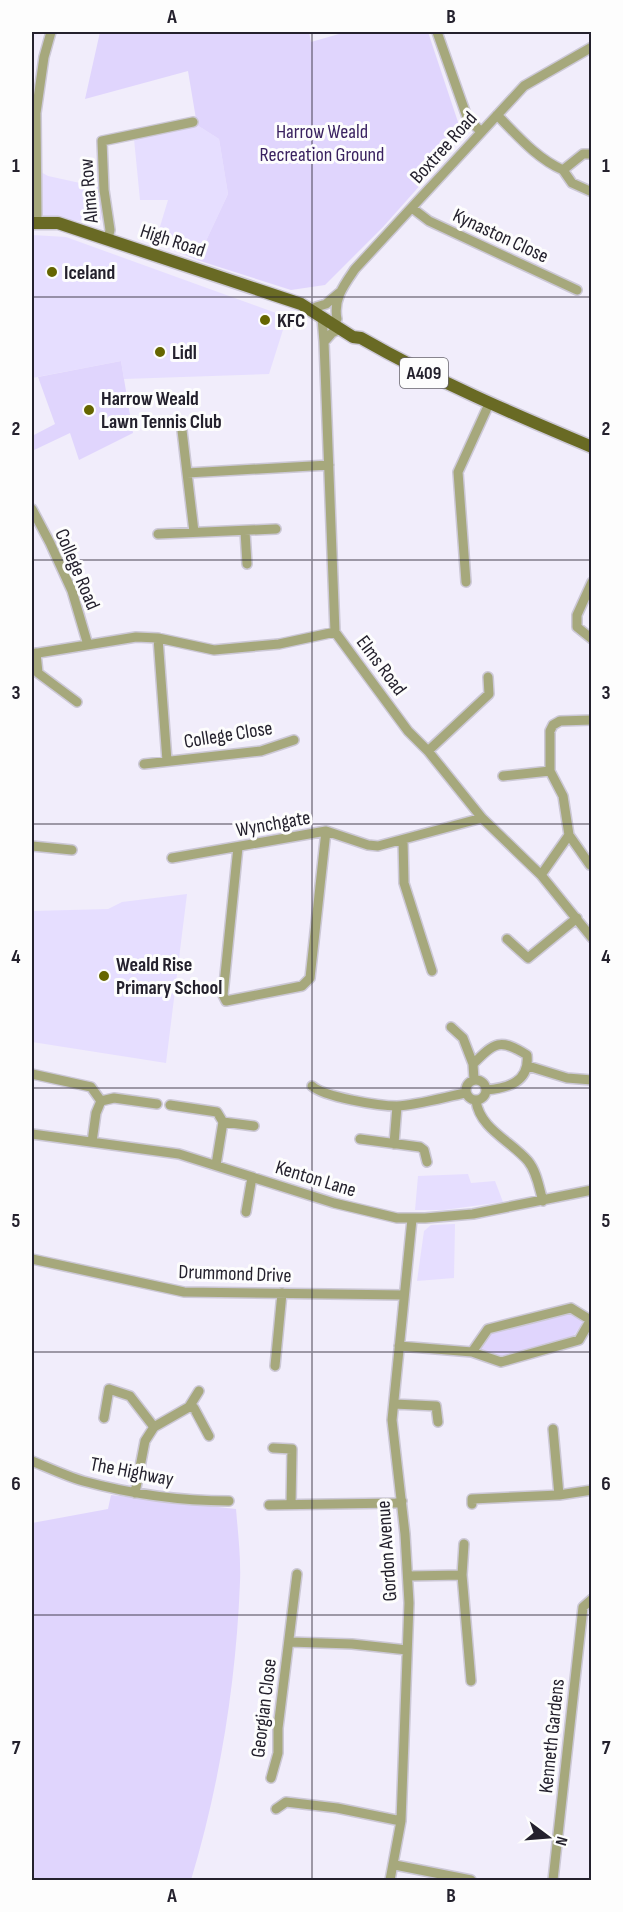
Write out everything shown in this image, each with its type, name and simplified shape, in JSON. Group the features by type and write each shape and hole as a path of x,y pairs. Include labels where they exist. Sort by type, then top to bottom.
{"main road":[{"name":"High Road","path":"34,223 58,223 301,304 310,304 319,313 338,324 357,331 361,338 415,369 489,404 591,447"}],"street":[{"path":"34,223 36,113 44,57 51,32"},
{"path":"437,32 467,117 481,132"},
{"name":"Boxtree Road","path":"319,313 339,293 355,268 524,86 591,47"},
{"path":"497,115 534,152 563,170 572,183 591,192"},
{"name":"Alma Row","path":"108,239 110,230 104,190 102,141 193,122"},
{"path":"563,170 583,154 591,154"},
{"name":"Kynaston Close","path":"412,208 429,220 577,290"},
{"name":"Boxtree Road","path":"338,324 335,309 339,293"},
{"name":"Elms Road","path":"319,313 324,342 335,632 408,731 428,751 482,818 540,875 591,938"},
{"path":"324,342 338,324"},
{"path":"466,582 458,472 489,404"},
{"path":"181,422 194,532"},
{"path":"187,473 329,465"},
{"name":"College Road","path":"32,508 72,591 88,645"},
{"path":"158,534 276,529"},
{"path":"245,531 247,564"},
{"path":"591,582 577,615 577,627 591,639"},
{"path":"77,702 38,673 34,654 136,637 158,638 214,650 279,644 335,632"},
{"name":"College Close","path":"158,638 167,760"},
{"path":"428,751 489,694 488,677"},
{"path":"590,865 569,835 563,796 549,771 549,735 553,724 560,721 591,720"},
{"name":"College Close","path":"144,764 261,751 294,740"},
{"path":"503,776 549,771"},
{"name":"Wynchgate","path":"172,858 326,831 378,846 482,818"},
{"path":"238,847 223,995 226,1001 302,986 310,978 326,831"},
{"path":"540,875 569,835"},
{"path":"403,840 404,883 432,971"},
{"path":"32,846 72,850"},
{"path":"507,939 528,958 577,918"},
{"path":"451,1027 463,1038 473,1064 474,1080"},
{"path":"473,1064 486,1051 499,1044 511,1045 527,1055 528,1066 523,1076 510,1086 486,1090"},
{"path":"528,1066 567,1078 591,1080"},
{"path":"32,1074 91,1087 101,1101"},
{"path":"474,1080 483,1083 486,1090 482,1098 476,1101 469,1099 465,1093 468,1083 474,1080"},
{"path":"312,1086 318,1092 346,1099 397,1106 465,1093"},
{"path":"101,1101 114,1098 157,1104"},
{"path":"92,1142 96,1113 101,1101"},
{"path":"476,1101 480,1113 490,1128 530,1163 543,1201"},
{"path":"170,1106 217,1112 223,1122 216,1165"},
{"path":"394,1144 397,1106"},
{"path":"223,1122 254,1126"},
{"name":"Kenton Lane","path":"32,1134 179,1154 363,1211 412,1219 473,1214 591,1190"},
{"path":"360,1139 420,1147 424,1150 427,1162"},
{"path":"246,1212 252,1177"},
{"name":"Gordon Avenue","path":"390,1881 401,1821 408,1576 392,1420 412,1219"},
{"name":"Drummond Drive","path":"32,1259 184,1292 404,1295"},
{"path":"275,1366 282,1293"},
{"path":"399,1346 472,1352 501,1362 579,1340 591,1321 571,1308 488,1329 472,1352"},
{"path":"104,1418 109,1389 130,1396 154,1427"},
{"path":"135,1493 145,1441 154,1427 189,1407 199,1391"},
{"path":"393,1404 436,1406 438,1422"},
{"path":"189,1407 194,1408 209,1436"},
{"path":"554,1429 558,1495"},
{"path":"273,1448 292,1449 291,1504"},
{"name":"The Highway","path":"32,1461 81,1480 135,1493 203,1501 229,1501"},
{"path":"472,1504 472,1499 558,1495 591,1490"},
{"path":"269,1505 396,1503 402,1501"},
{"path":"464,1544 462,1575 471,1681"},
{"name":"Georgian Close","path":"271,1778 278,1753 278,1728 297,1575"},
{"path":"408,1576 462,1575"},
{"name":"Kenneth Gardens","path":"553,1881 583,1607 591,1599"},
{"name":"Georgian Close","path":"289,1642 352,1644 407,1650"},
{"path":"276,1809 286,1802 337,1808 401,1821"},
{"path":"394,1865 471,1881"}],"shaded area":[{"path":"197,125 219,139 228,194 197,260 155,243 168,200 140,200 134,139"},
{"path":"32,167 48,176 103,188 101,224 32,215"},
{"path":"32,235 66,237 287,317 269,374 124,379 121,361 32,378"},
{"name":"Weald Rise Primary School","path":"187,894 166,1063 32,1042 32,911 108,909 122,902"},
{"path":"468,1174 471,1183 495,1181 503,1202 444,1210 415,1210 418,1176"},
{"path":"455,1224 454,1278 417,1281 424,1231 431,1225"}],"green space":[{"name":"Harrow Weald Recreation Ground","path":"100,32 309,32 311,42 346,32 428,32 463,137 383,227 325,285 291,290 197,260 228,194 219,139 197,125 188,71 85,99"},
{"name":"Harrow Weald Lawn Tennis Club","path":"121,361 133,433 79,460 70,433 32,451 32,436 55,424 38,377"},
{"path":"570,1312 583,1322 571,1340 504,1357 480,1350 490,1331"},
{"path":"111,1495 236,1509 240,1582 235,1658 218,1770 191,1880 32,1880 32,1523 108,1509"}],"place":[{"name":"Iceland","path":"52,272"},
{"name":"KFC","path":"265,320"},
{"name":"Lidl","path":"160,352"},
{"name":"Harrow Weald Lawn Tennis Club","path":"89,410"},
{"name":"Weald Rise Primary School","path":"104,976"}]}
